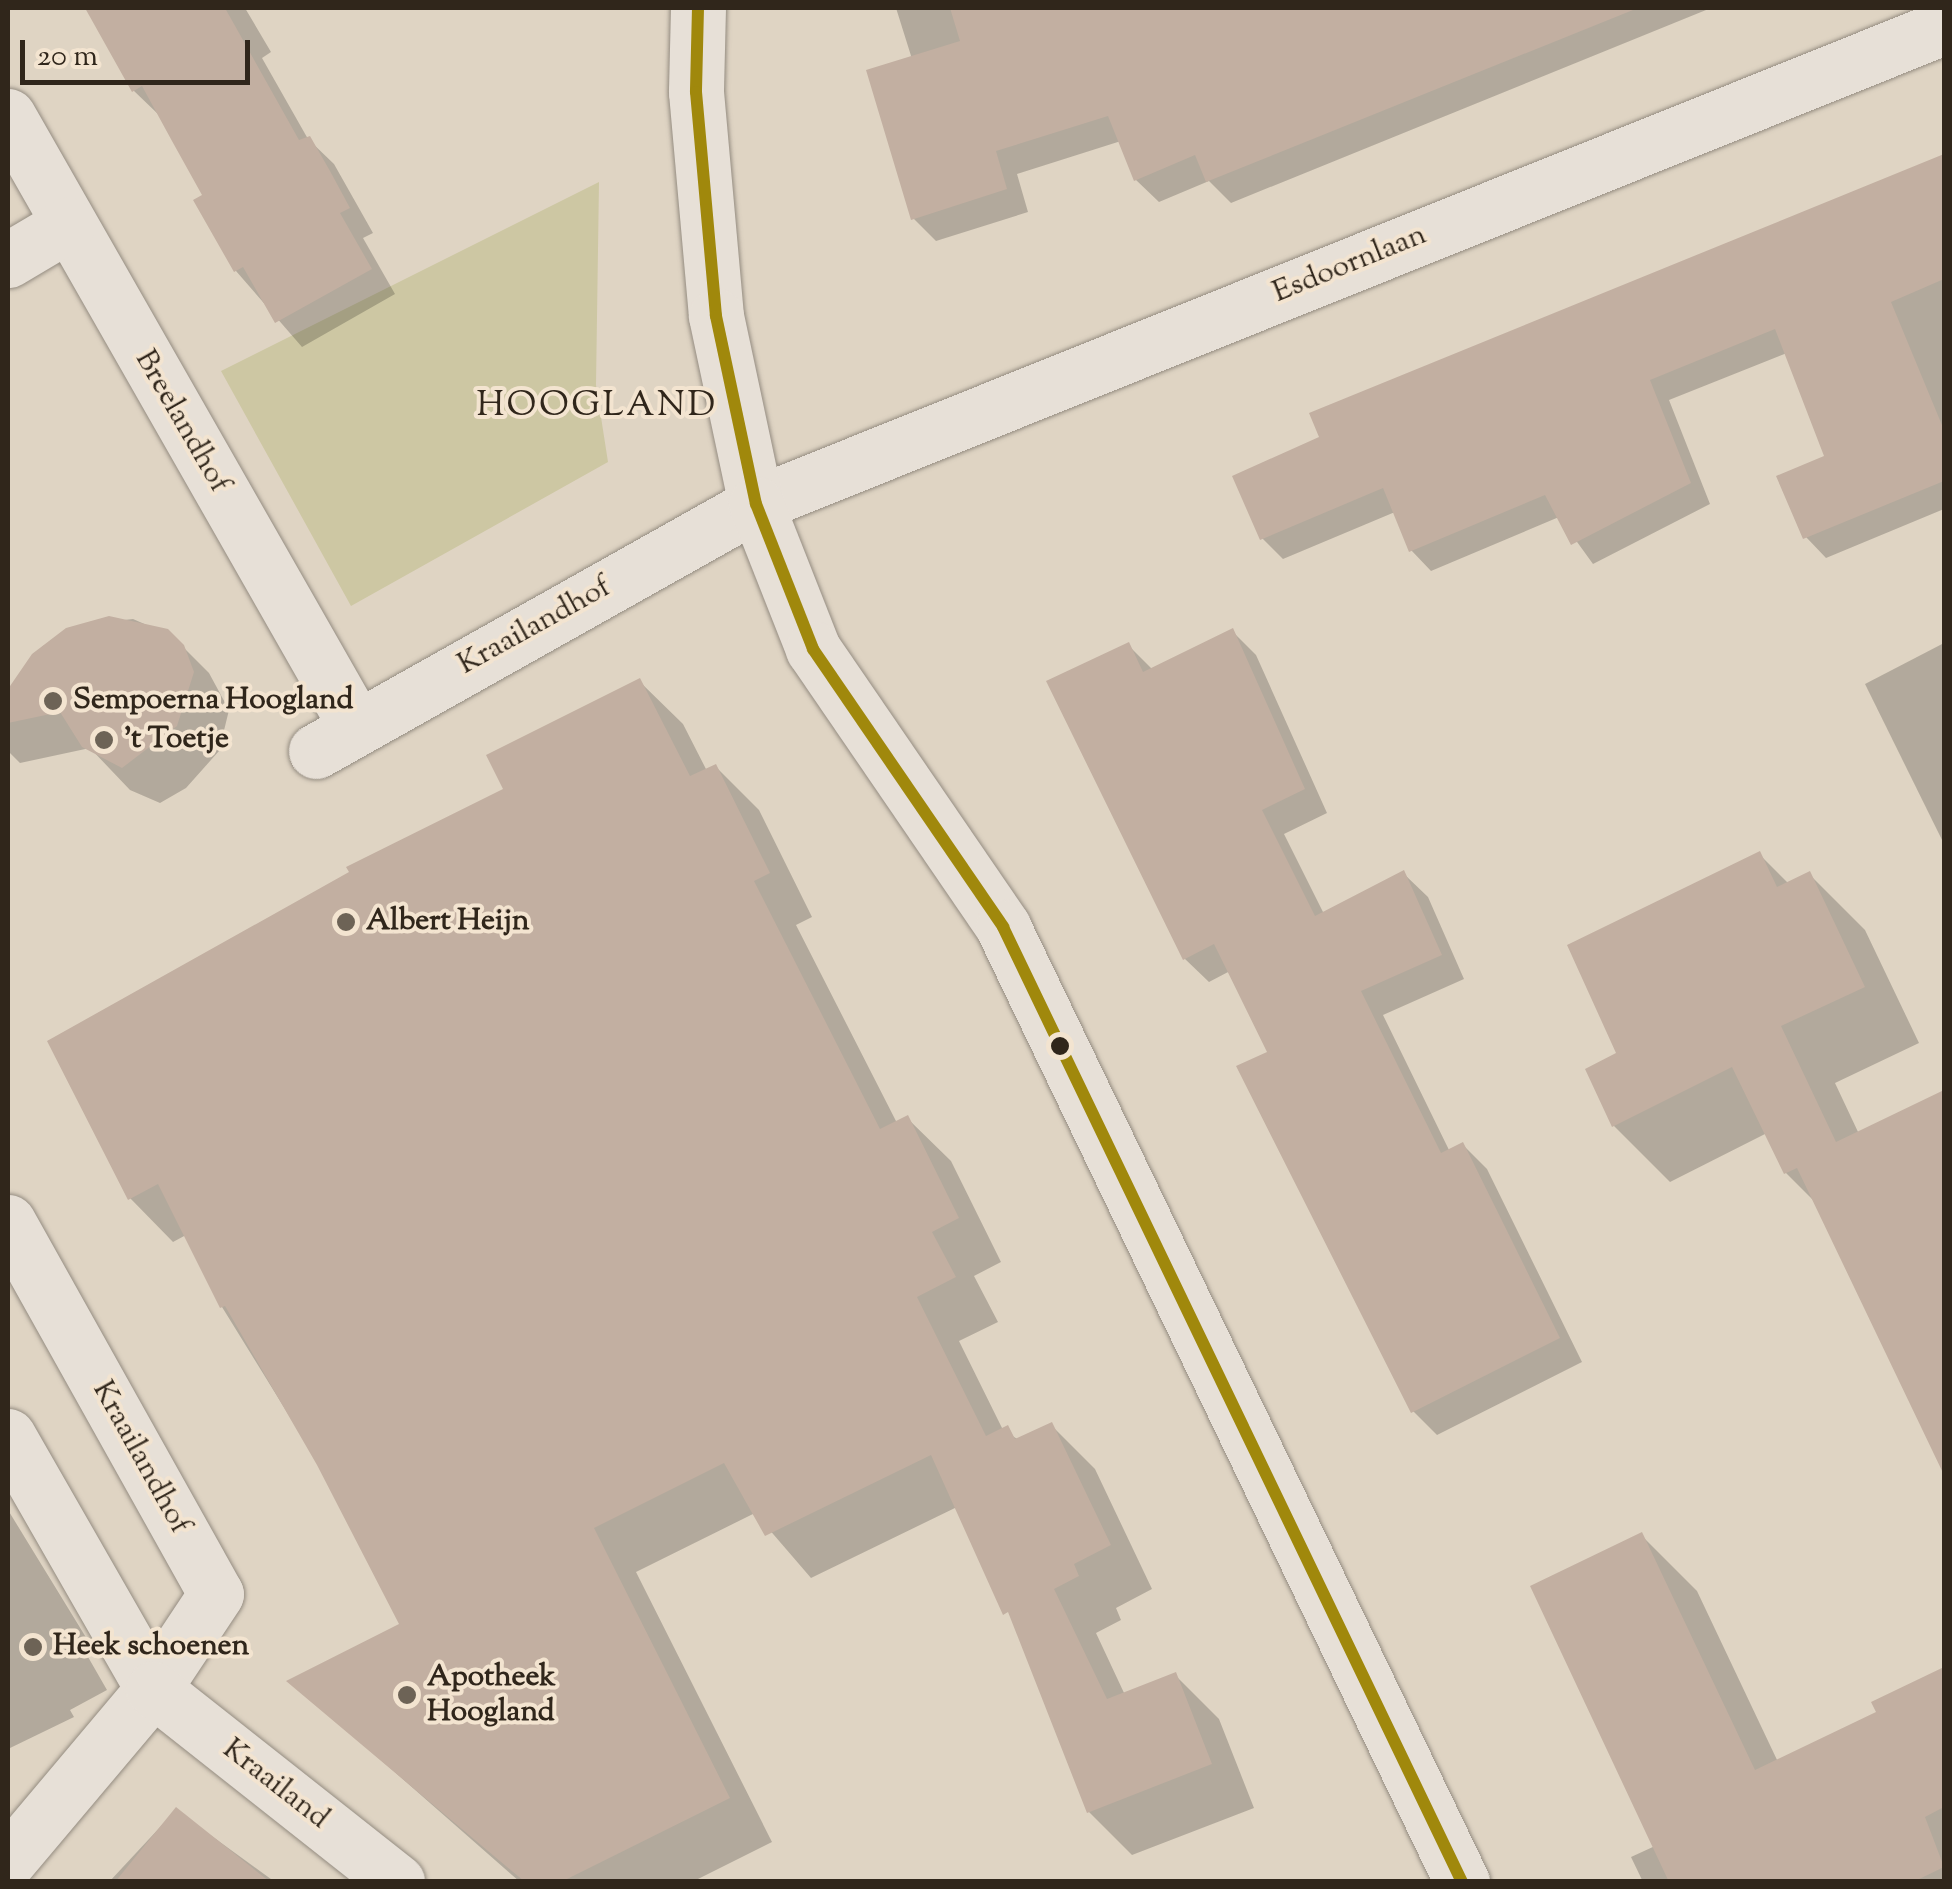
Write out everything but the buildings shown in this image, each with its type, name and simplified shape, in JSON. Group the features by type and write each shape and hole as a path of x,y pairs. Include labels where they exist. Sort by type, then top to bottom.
{"street":[{"path":"698,8 696,92 716,316 756,504 813,649 1004,928 1462,1882"},
{"name":"Esdoornlaan","path":"756,504 1944,27"},
{"name":"Breelandhof","path":"8,116 336,739"},
{"path":"8,260 67,225"},
{"name":"Kraailandhof","path":"336,739 756,504"},
{"name":"Kraailandhof","path":"8,1222 216,1594 153,1689 8,1860"},
{"path":"8,1436 153,1689"},
{"name":"Kraailand","path":"153,1689 398,1882"}],"shaded area":[{"path":"599,182 596,385 608,462 351,606 221,371"}],"transit line":[{"path":"698,8 696,92 716,316 756,504 813,649 1003,927 1462,1882"}],"place":[{"name":"Sempoerna Hoogland","path":"53,701"},
{"name":"'t Toetje","path":"104,740"},
{"name":"Albert Heijn","path":"346,922"},
{"name":"Heek schoenen","path":"33,1647"},
{"name":"Apotheek Hoogland","path":"407,1695"}],"district":[{"name":"HOOGLAND","path":"597,407"}]}
